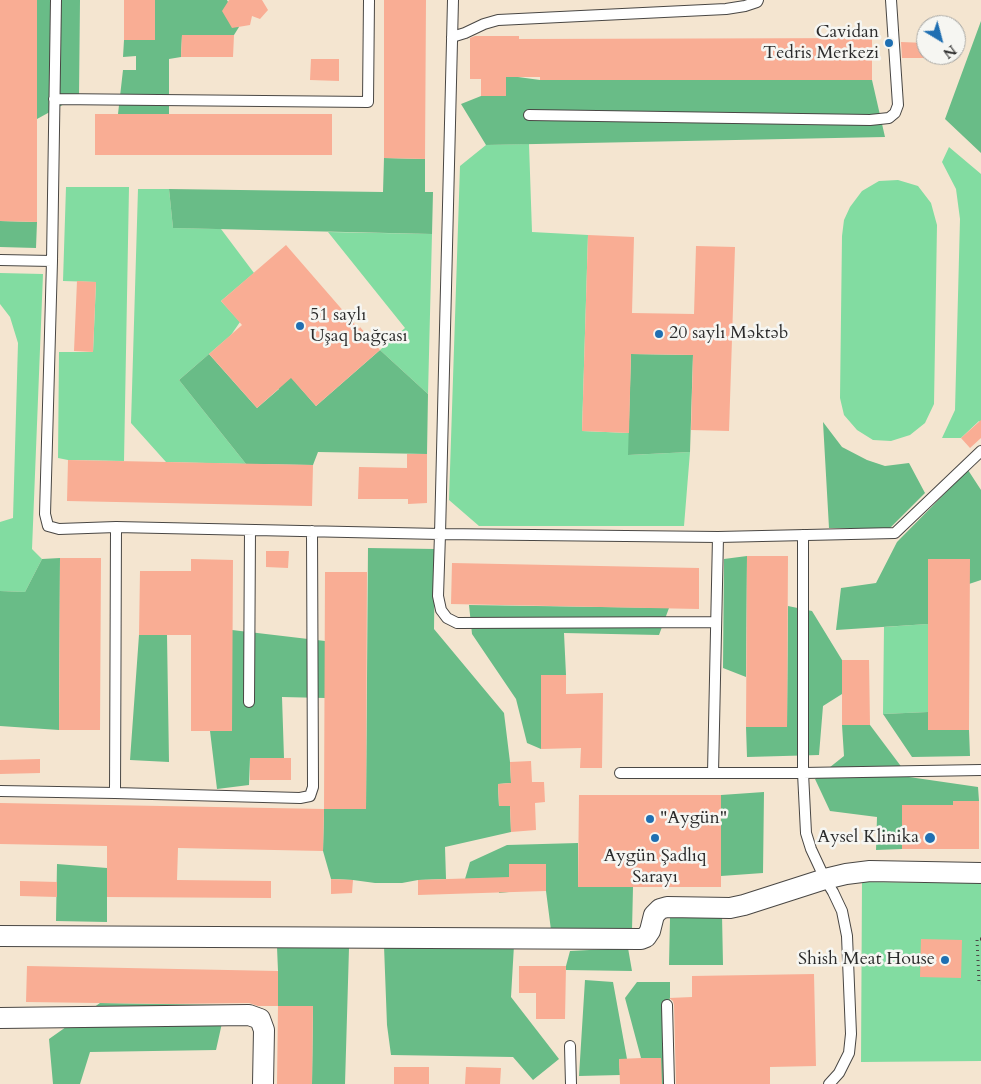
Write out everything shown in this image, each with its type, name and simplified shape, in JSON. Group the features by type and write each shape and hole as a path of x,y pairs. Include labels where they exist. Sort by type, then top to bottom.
{"street":[{"path":"0,936 641,940 650,931 654,915 660,909 667,907 730,908 825,879 870,871 981,873"},
{"path":"0,1018 248,1015 260,1019 264,1030 263,1084"}],"lane":[{"path":"56,0 52,261 45,514 48,526 59,529 116,527 440,534 718,537 895,533 981,451"},
{"path":"54,99 368,102 369,0"},
{"path":"453,0 438,596 441,610 447,618 457,623 716,622"},
{"path":"452,37 498,20 726,9 745,6 758,0"},
{"path":"529,115 870,120 889,118 895,113 898,105 891,0"},
{"path":"0,260 52,261"},
{"path":"115,793 116,527"},
{"path":"249,702 250,530"},
{"path":"0,792 300,798 310,796 313,787 312,531"},
{"path":"803,535 802,774 806,833 825,879 842,911 847,936 851,1034 848,1053 840,1073 829,1084"},
{"path":"713,773 718,537"},
{"path":"620,773 802,774 981,770"},
{"path":"667,1005 669,1084"},
{"path":"570,1046 571,1084"}],"path":[{"path":"981,939 977,939 978,983 981,983"}],"green space":[{"path":"37,0 80,0 79,96 37,119"},
{"path":"155,0 227,0 239,27 234,35 182,35 181,57 169,59 169,114 118,114 123,70 136,70 136,56 123,57 124,40"},
{"path":"981,21 981,153 945,119"},
{"path":"506,77 540,80 872,80 885,137 486,145 461,104 481,96 505,96"},
{"path":"529,144 532,232 588,235 582,431 629,433 629,455 690,452 684,526 479,526 449,500 460,166 486,145"},
{"path":"949,147 981,174 981,423 979,421 961,438 942,438 955,410 960,219 956,189 942,162"},
{"path":"384,158 425,159 425,192 433,192 432,234 173,228 169,189 383,192"},
{"path":"898,180 918,186 931,203 937,225 934,404 925,423 910,435 891,441 873,440 857,430 844,415 840,398 842,236 844,220 850,207 862,191 879,181"},
{"path":"66,187 129,187 124,461 68,460 58,458 59,352 93,352 96,282 63,281"},
{"path":"138,189 169,189 173,228 221,229 254,273 221,301 240,322 231,335 179,380 246,464 166,462 131,423"},
{"path":"0,221 37,222 36,248 0,247"},
{"path":"328,232 432,234 428,394 380,350 405,328"},
{"path":"0,273 43,274 32,549 42,559 25,592 0,591 0,522 13,518 18,343 10,317 0,304"},
{"path":"380,350 428,394 427,454 318,452 313,465 246,464 179,380 209,354 257,408 279,389 262,368 321,361 296,383 316,406"},
{"path":"631,354 693,355 690,452 628,455"},
{"path":"823,422 842,447 867,460 885,466 909,463 925,493 890,528 829,528"},
{"path":"968,470 981,490 981,580 969,584 928,624 836,630 841,588 876,583 897,542"},
{"path":"368,548 435,549 434,629 504,713 511,783 498,784 499,806 510,806 511,832 445,847 446,879 418,880 402,883 375,883 331,879 323,851 324,809 366,809"},
{"path":"747,556 746,677 723,668 724,559"},
{"path":"60,558 59,730 0,726 0,591 25,592 42,559"},
{"path":"469,605 669,608 659,635 564,633 566,675 541,675 541,749 527,743 516,699 472,634"},
{"path":"788,606 812,611 842,660 842,694 823,706 819,755 747,757 746,727 787,727"},
{"path":"928,624 928,712 883,714 884,627"},
{"path":"232,630 325,641 325,698 282,697 284,758 250,758 249,785 217,789 210,731"},
{"path":"139,635 167,635 169,762 130,760"},
{"path":"928,712 928,730 969,730 970,756 912,757 883,714"},
{"path":"842,725 870,725 909,777 978,787 979,801 953,801 953,824 903,805 902,849 876,850 877,817 830,811 815,779 844,756"},
{"path":"764,792 763,873 721,876 721,795"},
{"path":"578,843 578,887 633,887 632,930 551,930 545,864 509,865 509,892 499,893 499,878 465,879 470,862 507,845"},
{"path":"57,864 107,868 107,922 56,921"},
{"path":"862,882 981,883 981,1061 861,1062"},
{"path":"722,915 723,965 669,965 670,918"},
{"path":"514,945 511,997 559,1059 533,1080 513,1057 391,1055 387,1025 384,946"},
{"path":"277,947 349,948 345,1084 312,1084 313,1007 278,1006"},
{"path":"628,948 632,971 566,970 570,951"},
{"path":"585,980 613,982 627,1059 619,1059 620,1075 579,1076"},
{"path":"637,982 670,982 670,1084 653,1084 641,1058 625,998"},
{"path":"100,1003 226,1005 216,1050 90,1052 80,1084 53,1084 49,1039"}],"building":[{"path":"0,0 37,0 37,222 0,221"},
{"path":"124,0 155,0 155,40 124,40"},
{"path":"229,0 262,0 268,10 260,19 252,16 250,25 232,28 222,11"},
{"path":"384,0 426,0 425,159 384,158"},
{"path":"182,35 234,35 233,57 181,57"},
{"path":"475,36 519,36 519,39 872,38 872,80 540,80 540,77 506,77 506,96 481,96 481,79 470,79 470,38"},
{"path":"901,42 916,43 916,58 902,58"},
{"path":"311,59 339,59 339,81 310,80"},
{"path":"95,114 332,114 332,155 95,155"},
{"name":"20 saylı Məktəb","path":"588,235 634,237 632,313 694,314 696,246 735,247 729,431 691,430 693,355 631,354 629,433 582,431"},
{"name":"51 saylı Uşaq bağçası","path":"286,245 359,329 360,327 380,350 316,406 291,378 257,408 209,354 242,325 221,301"},
{"path":"77,281 96,282 93,352 74,351"},
{"path":"981,420 981,438 970,448 961,438"},
{"path":"407,454 427,454 427,503 408,504 408,499 358,499 359,467 407,468"},
{"path":"68,460 313,465 312,506 67,501"},
{"path":"266,551 289,551 288,568 266,567"},
{"path":"747,556 788,556 787,727 746,727"},
{"path":"60,558 101,558 100,730 59,730"},
{"path":"191,559 233,560 232,731 191,731 191,635 139,635 140,571 191,571"},
{"path":"928,559 970,559 969,730 928,730"},
{"path":"452,563 699,568 699,609 451,604"},
{"path":"325,572 367,572 366,809 324,809"},
{"path":"842,660 869,660 870,725 842,725"},
{"path":"541,675 566,675 566,694 603,693 602,768 580,768 581,748 541,749"},
{"path":"250,758 291,758 291,780 250,780"},
{"path":"40,759 40,773 0,774 0,760"},
{"path":"531,761 532,782 544,782 545,802 535,803 536,830 511,832 510,806 499,806 498,784 511,783 510,762"},
{"name":"\"Aygün\"","path":"579,795 721,795 721,887 578,887"},
{"path":"953,801 979,801 979,849 902,849 902,805 953,805"},
{"path":"0,803 324,809 323,851 178,848 177,880 271,881 271,898 107,897 107,846 0,844"},
{"path":"509,864 546,864 546,891 418,895 418,880 509,877"},
{"path":"331,879 353,880 352,893 331,894"},
{"path":"20,881 57,882 57,897 20,896"},
{"path":"921,939 962,940 961,978 920,977"},
{"path":"27,966 278,971 278,1006 258,1006 249,1003 26,1002"},
{"path":"519,966 566,966 565,1019 536,1019 536,993 519,993"},
{"path":"814,974 816,1066 770,1067 770,1084 676,1084 674,1005 673,1001 669,998 692,997 692,976"},
{"path":"278,1006 313,1006 312,1084 277,1084"},
{"path":"661,1058 662,1084 620,1084 619,1059"},
{"path":"394,1067 429,1067 429,1084 394,1084"},
{"path":"466,1067 501,1068 500,1084 465,1084"}],"place":[{"name":"Cavidan Tedris Merkezi","path":"889,43"},
{"name":"51 saylı Uşaq bağçası","path":"300,326"},
{"name":"20 saylı Məktəb","path":"659,334"},
{"name":"\"Aygün\"","path":"650,819"},
{"name":"Aygün Şadlıq Sarayı","path":"655,838"},
{"name":"Aysel Klinika","path":"930,838"},
{"name":"Shish Meat House","path":"945,960"}]}
